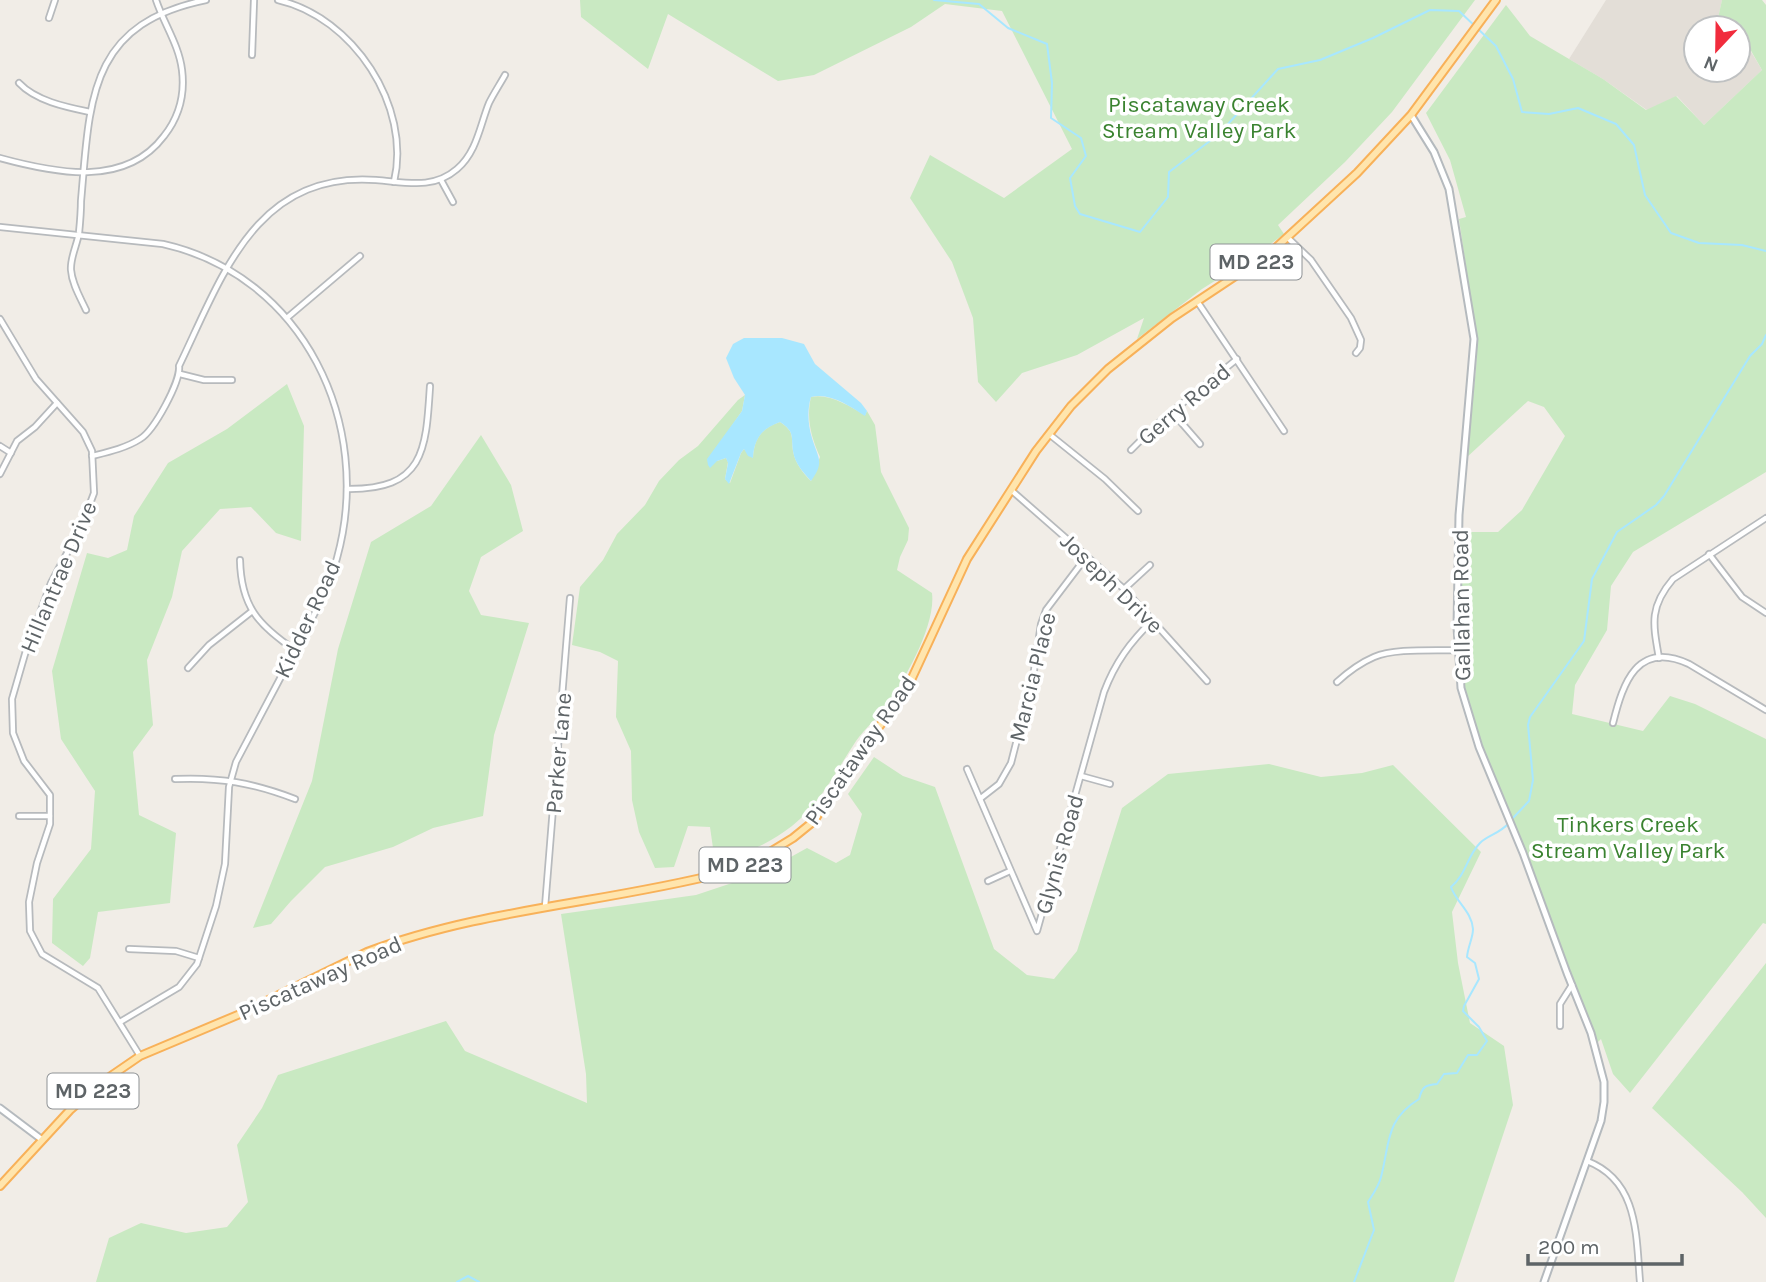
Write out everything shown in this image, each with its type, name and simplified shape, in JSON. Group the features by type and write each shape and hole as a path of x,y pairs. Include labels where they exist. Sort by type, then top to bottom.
{"main road":[{"name":"Piscataway Road","path":"0,1186 69,1110 139,1056 240,1014 388,944 471,922 722,873 752,861 808,826 906,691 957,578 1011,490 1049,433 1071,406 1108,369 1196,300 1288,238 1357,173 1412,115 1496,0"}],"street":[{"path":"48,18 55,0"},
{"path":"0,158 84,172 109,171 144,158 161,141 177,115 182,97 182,72 178,52 156,0"},
{"path":"86,310 75,287 71,268 79,234 90,112 98,80 112,53 133,31 160,13 206,0"},
{"path":"252,55 254,0"},
{"path":"278,0 305,9 332,25 349,42 379,82 390,107 396,131 394,182"},
{"path":"92,456 143,438 166,404 180,374 179,366 228,267 257,224 277,206 301,192 336,181 364,179 419,184 441,180 461,166 471,151 490,102 505,75"},
{"path":"19,83 28,92 90,112"},
{"name":"Gallahan Road","path":"1412,115 1434,152 1448,183 1474,339 1459,515 1460,680 1467,713 1591,1032 1604,1082 1603,1114 1544,1282"},
{"path":"441,180 453,202"},
{"name":"Kidder Road","path":"0,226 163,244 188,250 228,267 288,317 315,360 329,392 342,438 346,489 344,522 333,572 236,762 231,780 225,864 216,906 199,958 180,988 120,1022"},
{"path":"1288,238 1316,266 1351,318 1361,340 1356,353"},
{"path":"288,317 360,256"},
{"path":"1196,300 1284,431"},
{"name":"Hillantrae Drive","path":"0,319 36,379 83,432 92,456 94,493 82,525 51,583 12,699 13,733 24,761 50,795 50,824 37,863 29,902 30,931 42,954 98,988 139,1056"},
{"name":"Gerry Road","path":"1131,450 1237,359"},
{"path":"180,374 204,380 232,380"},
{"path":"346,489 382,486 400,478 412,467 426,440 430,386"},
{"path":"0,474 17,441 35,427 57,403"},
{"path":"1173,413 1200,444"},
{"path":"1049,433 1105,479 1138,512"},
{"path":"0,446 11,453"},
{"name":"Joseph Drive","path":"1011,490 1124,589 1207,681"},
{"path":"1659,658 1653,616 1660,597 1673,579 1766,517"},
{"path":"1709,555 1742,597 1766,613"},
{"name":"Marcia Place","path":"981,798 999,784 1011,763 1033,677 1041,624 1046,610 1087,556"},
{"path":"240,560 242,583 251,612 272,634 295,650"},
{"path":"1124,589 1150,565"},
{"name":"Parker Lane","path":"545,907 570,598"},
{"path":"188,668 209,645 251,612"},
{"name":"Glynis Road","path":"967,769 1037,931 1111,674 1131,641 1153,620"},
{"path":"1337,682 1375,656 1458,650"},
{"path":"1613,723 1627,678 1634,670 1659,658 1677,658 1766,710"},
{"path":"1081,776 1110,784"},
{"path":"175,779 231,780 260,786 295,799"},
{"path":"19,816 50,816"},
{"path":"988,881 1010,871"},
{"path":"129,949 176,951 199,958"},
{"path":"1560,1026 1560,1004 1572,985"},
{"path":"0,1108 41,1139"},
{"path":"1587,1161 1598,1165 1612,1176 1624,1191 1633,1210 1640,1282"}],"shaded area":[{"path":"1606,0 1722,0 1719,14 1682,14 1682,84 1747,84 1704,125 1677,96 1647,110 1569,59"},
{"path":"1752,53 1762,70 1752,79"}],"green space":[{"name":"Piscataway Creek Stream Valley Park","path":"580,0 1475,0 1392,112 1345,162 1278,225 1284,234 1202,289 1137,339 1144,318 1077,355 1022,373 996,402 978,382 973,318 952,262 910,198 930,155 1004,198 1072,149 1002,11 945,4 911,27 814,75 778,81 668,14 648,69 581,17"},
{"name":"Tinkers Creek Stream Valley Park","path":"1722,0 1762,0 1766,5 1766,472 1633,552 1611,586 1607,630 1575,685 1572,714 1643,731 1670,696 1695,704 1766,739 1766,924 1763,923 1630,1093 1613,1074 1601,1039 1597,1043 1478,737 1461,678 1458,652 1460,577 1469,577 1471,532 1498,532 1522,510 1565,436 1544,407 1528,401 1466,458 1477,343 1459,219 1466,217 1450,160 1426,113 1506,5 1530,36 1603,79 1646,110 1676,96 1704,125 1747,84 1752,84 1752,79 1762,70 1752,52 1752,14 1719,14"},
{"path":"287,384 304,426 301,541 276,533 251,507 220,509 182,551 172,597 147,660 153,725 133,752 139,815 176,833 170,903 98,912 90,958 83,966 52,943 53,899 91,849 95,791 61,739 52,671 87,553 108,558 127,550 134,516 168,463 227,429"},
{"path":"745,395 742,411 729,430 717,461 726,458 728,462 725,479 730,483 744,449 753,458 760,435 768,427 780,422 790,432 796,460 811,481 820,457 810,427 811,397 832,399 865,415 867,411 875,425 881,472 909,528 908,540 897,570 932,593 932,606 918,651 894,694 802,817 765,843 715,862 710,827 688,826 674,867 655,868 639,832 632,800 631,751 616,717 618,661 600,652 572,645 580,587 603,560 617,534 645,505 659,481 679,460 698,446"},
{"path":"481,435 511,485 523,531 481,557 469,591 481,615 529,623 494,735 483,816 433,828 393,847 325,867 271,924 253,928 312,781 338,649 371,542 431,506"},
{"path":"874,757 903,776 935,787 994,949 1027,975 1054,979 1077,951 1122,808 1168,774 1269,764 1321,777 1362,773 1393,765 1481,852 1452,912 1458,963 1470,1023 1504,1046 1513,1105 1454,1282 96,1282 109,1238 141,1223 186,1233 227,1227 248,1202 237,1145 262,1108 278,1075 446,1021 465,1051 587,1103 586,1074 561,914 696,895 762,873 807,848 836,863 850,855 862,814 848,794"},
{"path":"1766,963 1766,1218 1652,1108"}],"water":[{"path":"744,338 782,338 804,344 815,364 867,411 865,416 832,398 811,397 809,423 819,464 811,481 796,460 790,432 780,422 768,427 760,435 753,458 748,456 744,449 729,484 725,479 728,463 726,458 717,461 710,468 708,465 707,459 742,411 745,395 726,358 733,344"}],"waterway":[{"path":"934,0 979,4 1008,28 1047,44 1052,83 1051,118 1081,138 1086,156 1070,178 1075,206 1080,214 1140,232 1168,197 1169,172 1219,134 1278,69 1320,60 1430,10 1459,11 1496,46 1513,79 1522,112 1549,114 1578,108 1616,124 1634,145 1645,195 1671,233 1699,243 1742,245 1766,251"},
{"path":"1512,819 1529,801 1533,780 1528,725 1530,717 1584,641 1592,579 1617,532 1656,505 1664,496 1750,356 1762,344 1766,335"},
{"path":"1354,1282 1374,1230 1368,1202 1380,1180 1394,1124 1400,1115 1419,1099 1425,1087 1437,1084 1444,1074 1457,1073 1468,1055 1477,1055 1487,1041 1479,1027 1463,1011 1479,979 1475,963 1467,957 1473,932 1472,923 1451,887 1480,843 1509,823"},
{"path":"457,1282 468,1276 479,1282"}]}
